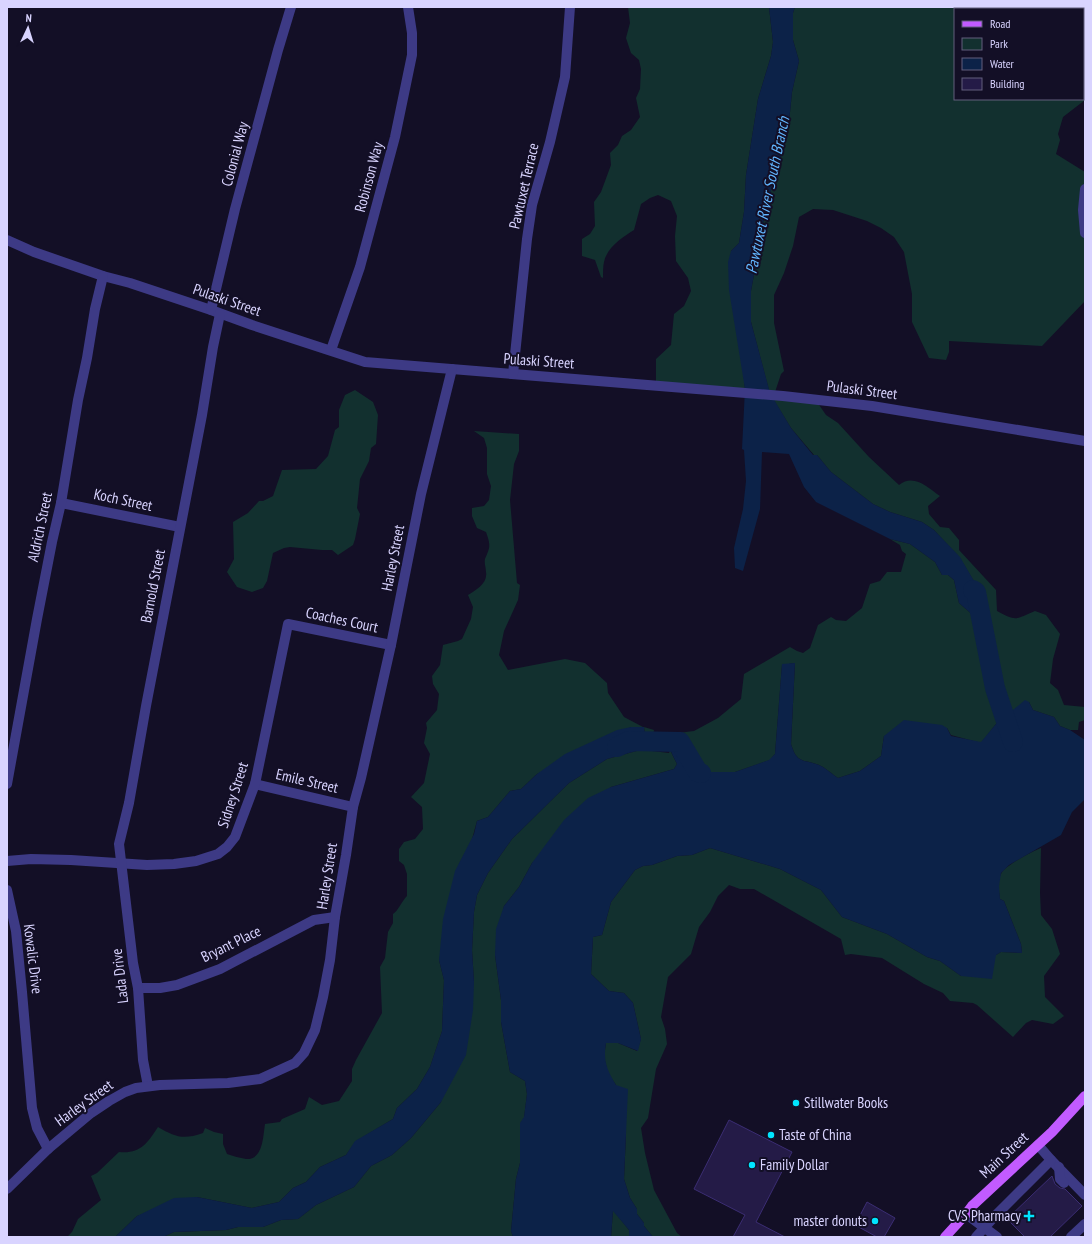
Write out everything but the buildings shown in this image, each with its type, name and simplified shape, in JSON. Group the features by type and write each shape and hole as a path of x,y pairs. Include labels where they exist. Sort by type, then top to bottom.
{"main road":[{"name":"Main Street","path":"944,1237 972,1206 1052,1132 1085,1096"}],"street":[{"name":"Colonial Way","path":"216,312 235,209 291,7"},
{"name":"Robinson Way","path":"331,350 360,267 395,137 412,55 412,33 408,7"},
{"name":"Pawtuxet Terrace","path":"513,374 527,238 532,205 557,114 565,77 570,7"},
{"path":"1085,189 1083,210 1085,234"},
{"name":"Pulaski Street","path":"7,240 34,252 103,276 130,283 365,362 783,396 880,407 1085,441"},
{"name":"Aldrich Street","path":"7,784 37,619 61,503 95,309 103,276"},
{"name":"Barnold Street","path":"121,864 119,844 129,803 146,706 202,415 213,346 216,312"},
{"name":"Harley Street","path":"7,1189 48,1150 91,1113 125,1092 148,1086 246,1082 260,1079 295,1063 304,1053 315,1030 330,960 335,917 353,807 391,645 421,494 452,369"},
{"name":"Koch Street","path":"61,503 180,527"},
{"name":"Coaches Court","path":"288,624 391,645"},
{"name":"Sidney Street","path":"7,861 31,859 72,860 121,864 174,864 196,861 218,854 227,847 236,837 255,784 288,624"},
{"name":"Emile Street","path":"255,784 353,807"},
{"name":"Lada Drive","path":"121,864 133,963 138,988 143,1060 148,1086"},
{"name":"Kowalic Drive","path":"7,890 16,931 32,1108 36,1128 48,1150"},
{"name":"Bryant Place","path":"138,988 160,988 177,985 220,969 314,920 335,917"},
{"path":"1038,1145 1084,1194"},
{"path":"976,1237 1051,1160"},
{"path":"1059,1167 1060,1179 1066,1186 1073,1191 1084,1194"},
{"path":"966,1214 997,1237"},
{"path":"1071,1237 1085,1224"}],"green space":[{"path":"628,7 769,7 773,42 771,56 758,99 746,175 744,212 739,243 731,251 745,389 656,384 656,359 671,345 674,314 684,306 691,291 688,278 676,261 675,236 677,216 671,201 658,195 641,204 634,230 616,243 608,252 603,265 603,278 601,277 595,260 582,256 582,239 590,234 595,226 594,202 601,192 611,165 610,153 618,145 622,136 631,130 640,117 636,98 640,89 641,69 639,60 631,53 626,38 630,23"},
{"path":"795,7 1085,7 1084,42 1084,8 954,8 954,100 1084,100 1084,79 1085,100 1063,117 1058,134 1060,140 1056,154 1085,172 1085,301 1042,346 949,341 949,352 946,360 929,358 912,322 912,294 904,252 894,237 881,228 867,221 833,210 813,209 799,217 793,246 784,273 774,295 774,323 784,371 781,374 774,395 815,399 826,415 838,423 869,457 899,485 905,482 915,481 926,486 940,496 928,506 929,514 940,527 949,528 959,540 959,550 996,590 997,611 1013,618 1035,611 1046,615 1060,634 1053,659 1050,683 1058,690 1064,705 1085,707 1085,720 1079,722 1078,730 1070,730 1060,726 1054,717 1033,710 1029,702 996,724 981,743 951,735 947,728 884,736 881,756 860,771 838,778 822,766 801,760 793,750 791,744 795,663 782,665 775,754 770,760 735,772 710,772 697,765 675,739 678,733 694,731 718,718 741,699 744,674 790,647 803,653 810,648 818,625 831,617 836,620 846,621 862,608 870,584 880,581 887,572 901,572 906,554 902,551 900,545 890,539 910,544 935,562 942,575 948,575 954,580 959,603 974,616 988,615 988,605 960,558 934,530 922,522 890,512 873,504 831,472 791,428 770,394 751,322 751,291 766,207 788,132 792,92 799,61 793,40 793,13"},
{"path":"355,390 373,402 378,415 376,444 371,448 369,461 360,479 357,508 360,514 353,545 338,555 332,550 290,547 284,548 273,553 267,581 263,588 252,592 237,587 227,572 234,559 233,522 248,513 259,501 263,501 273,496 282,470 316,469 328,456 335,430 339,427 339,410 345,395"},
{"path":"474,431 519,434 519,451 514,464 510,500 517,583 520,585 518,600 504,631 499,655 508,670 565,659 585,663 607,683 608,693 624,717 643,727 631,727 537,774 521,789 510,791 488,817 477,821 439,960 444,980 442,1031 430,1067 417,1089 397,1108 393,1119 356,1141 346,1155 320,1167 306,1182 293,1188 279,1202 252,1208 197,1197 137,1216 115,1237 67,1237 72,1232 78,1219 101,1200 91,1176 97,1173 119,1152 132,1151 142,1147 158,1127 174,1135 184,1137 203,1133 205,1128 223,1134 223,1144 227,1154 246,1159 252,1158 256,1156 261,1147 265,1124 280,1122 282,1119 305,1109 309,1097 322,1105 339,1101 352,1081 352,1069 382,1013 380,967 385,958 388,932 393,923 393,914 397,911 407,896 407,874 404,865 399,861 399,849 404,842 415,839 423,829 422,807 411,797 424,783 430,754 424,743 427,728 426,723 437,710 439,694 433,684 432,676 440,665 443,645 462,639 471,619 473,607 468,595 481,586 486,576 485,561 489,549 489,540 486,532 477,528 472,516 472,508 484,506 489,500 491,486 487,474 487,448 484,438"},
{"path":"644,727 654,730 650,746 652,751 669,753 670,750 677,764 674,769 611,787 532,863 519,887 504,906 495,955 501,1000 501,1022 510,1072 525,1081 527,1094 524,1118 520,1124 520,1163 516,1179 511,1231 513,1237 163,1237 174,1232 226,1230 238,1227 263,1227 281,1220 298,1219 316,1205 354,1187 371,1166 392,1155 411,1138 441,1102 474,982 472,950 474,912 477,895 488,873 512,839 569,783 607,759 640,750 645,736"},
{"path":"710,848 780,869 821,890 842,917 887,934 927,957 940,961 961,976 1001,952 1022,953 1021,944 1004,901 1000,899 999,880 1001,874 1007,867 1026,855 1041,848 1041,915 1052,929 1060,954 1044,976 1045,997 1064,1016 1053,1024 1032,1020 1026,1023 1013,1037 977,1005 973,1003 950,1001 943,993 924,984 882,958 851,954 845,955 841,939 754,889 740,889 729,885 718,896 710,912 699,927 691,954 668,977 661,1017 665,1029 667,1044 656,1069 648,1118 641,1128 645,1153 654,1190 677,1233 682,1237 653,1237 637,1214 637,1209 630,1198 624,1179 626,1134 616,1085 608,1073 604,1057 606,1043 618,1043 637,1051 641,1039 633,1003 624,993 609,991 591,974 593,937 602,935 611,902 635,870 643,866 652,865 677,856 692,855"},
{"path":"613,1210 629,1230 629,1237 611,1237"}],"water":[{"path":"769,7 795,7 793,13 793,40 799,61 792,92 788,132 766,207 751,291 751,322 770,393 791,428 813,455 817,455 831,472 873,504 890,512 922,522 934,530 960,557 988,605 988,615 974,616 959,603 954,580 948,575 942,575 935,562 910,544 890,539 816,502 804,487 789,454 762,452 760,509 743,571 735,568 734,548 743,509 746,481 744,450 742,449 745,389 729,290 728,262 731,251 739,243 744,212 746,175 758,99 771,56 773,42"},
{"path":"795,663 791,744 793,750 801,760 822,766 838,778 860,771 881,756 884,736 904,720 942,725 947,728 951,736 981,742 996,724 1025,700 1029,702 1033,710 1054,717 1060,726 1070,730 1085,740 1085,799 1072,812 1061,835 1009,865 1001,873 999,886 1000,899 1004,901 1021,944 1022,953 1001,952 996,955 992,979 961,976 940,961 927,957 887,934 842,917 821,890 780,869 710,848 692,855 677,856 652,865 643,866 635,870 611,902 602,935 593,937 591,974 609,991 624,993 633,1003 641,1039 638,1051 618,1043 606,1043 605,1060 610,1075 616,1085 628,1089 624,1179 630,1198 637,1209 637,1214 653,1237 629,1237 629,1230 613,1211 611,1237 513,1237 511,1231 516,1179 520,1163 520,1123 524,1117 527,1094 525,1081 510,1072 501,1022 501,1000 495,955 496,929 504,906 519,887 532,863 564,820 588,798 611,787 674,769 677,764 670,748 671,738 675,739 697,765 710,772 735,772 769,760 775,754 782,664"},
{"path":"631,727 644,727 645,736 640,750 607,759 569,783 512,839 488,873 477,895 474,912 472,950 474,982 473,1010 466,1055 441,1102 411,1138 392,1155 371,1166 354,1187 316,1205 298,1219 281,1220 263,1227 238,1227 226,1230 174,1232 163,1237 115,1237 137,1216 174,1198 197,1197 252,1208 279,1202 293,1188 306,1182 320,1167 346,1155 355,1141 393,1119 397,1108 417,1089 430,1067 442,1031 444,980 439,960 443,919 455,871 474,834 477,821 488,817 510,791 521,789 537,774 565,754 617,730"}],"waterway":[{"name":"Pawtuxet River South Branch","path":"973,590 976,592 995,688 1013,742"},
{"path":"617,747 629,741 680,742 698,772 701,773"}],"place":[{"name":"Stillwater Books","path":"796,1103"},
{"name":"Taste of China","path":"771,1135"},
{"name":"Family Dollar","path":"752,1165"},
{"name":"CVS Pharmacy","path":"1029,1216"},
{"name":"master donuts","path":"875,1221"}]}
